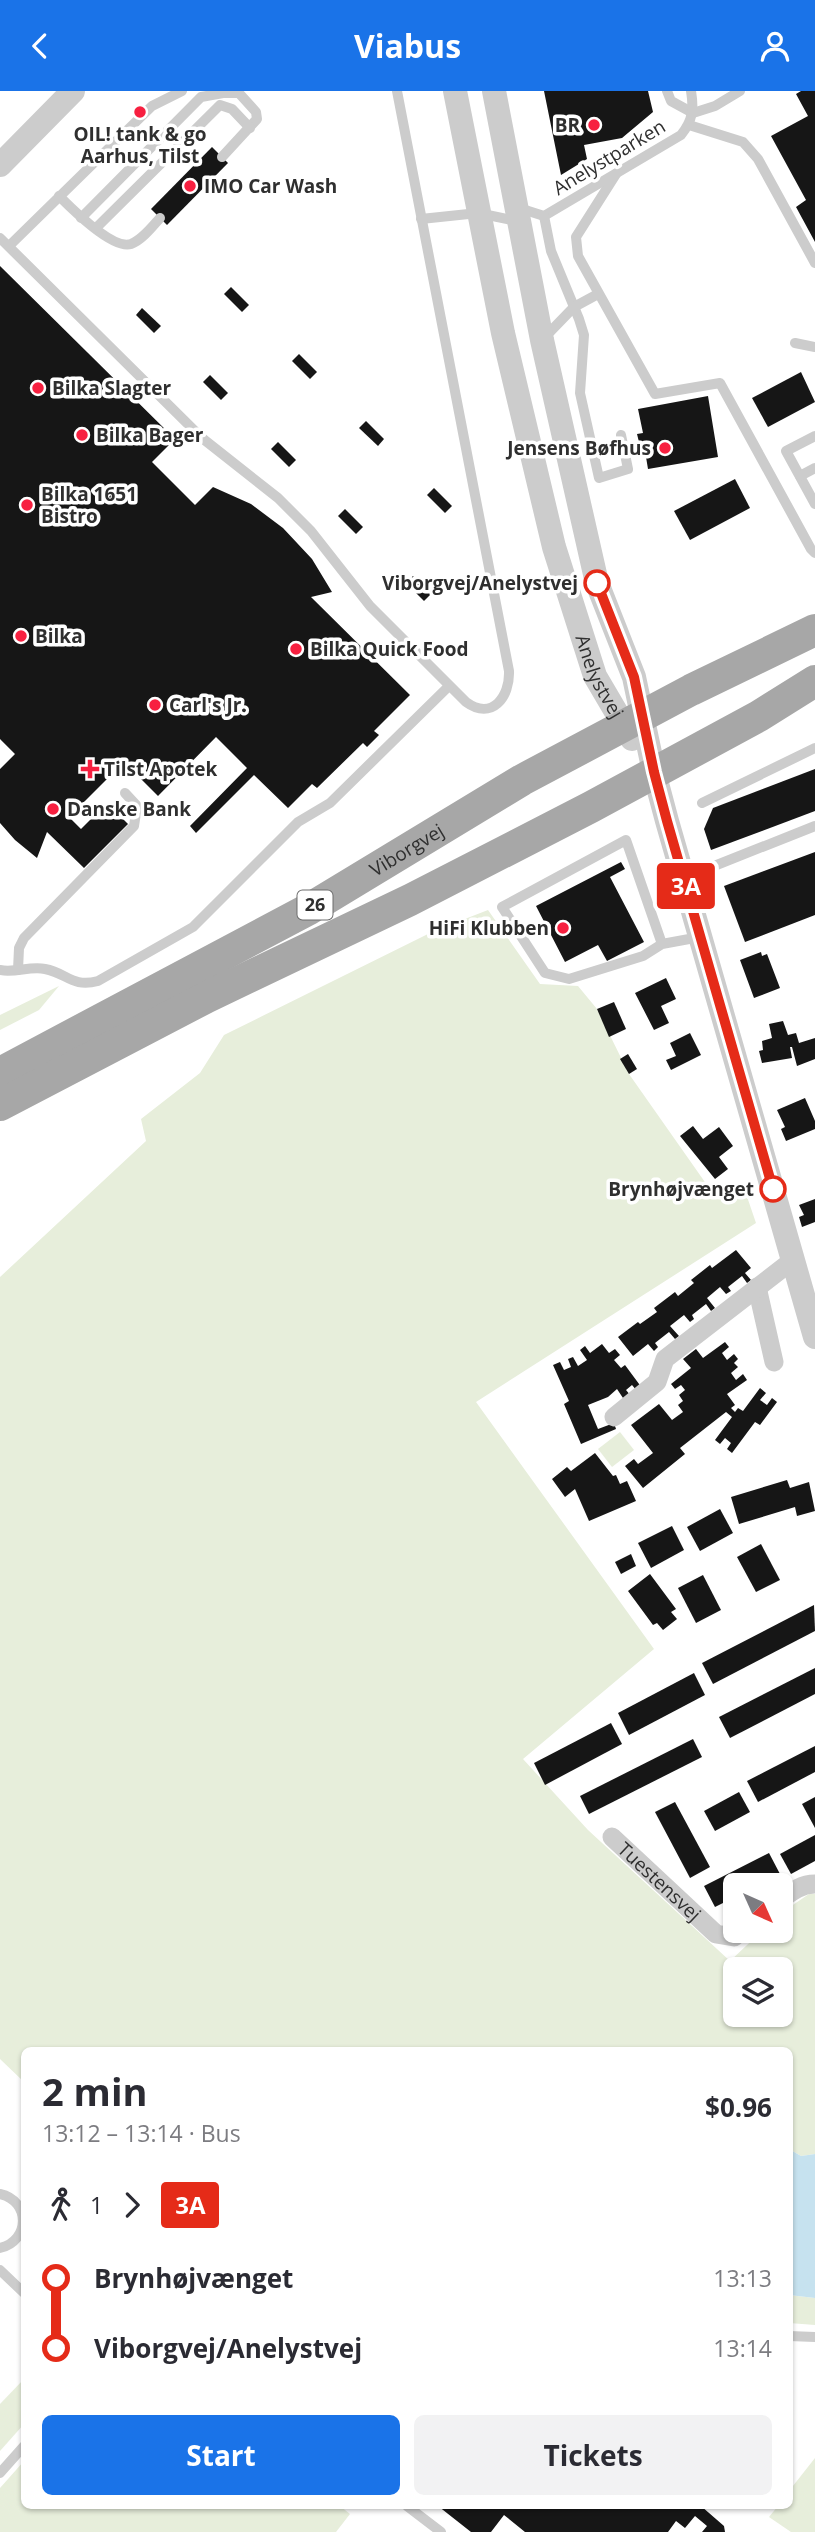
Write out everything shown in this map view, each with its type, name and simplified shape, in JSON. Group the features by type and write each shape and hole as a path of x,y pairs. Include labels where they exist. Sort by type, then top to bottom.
{"main road":[{"name":"Viborgvej","path":"0,1073 309,909 522,781 633,721 815,630"},
{"name":"26","path":"0,1105 207,997 410,900 759,716 815,681"}],"street":[{"path":"0,165 74,91"},
{"name":"Anelystvej","path":"454,91 503,333 554,547 596,676 633,721 654,772 815,1336"},
{"name":"Anelystvej","path":"495,91 542,340 597,583 634,677 633,721"},
{"path":"614,1417 657,1382 665,1359 793,1260"},
{"path":"757,1287 774,1362"},
{"name":"Tuestensvej","path":"612,1837 716,1934 723,1935"},
{"path":"793,1890 815,1884"}],"lane":[{"path":"9,246 152,106 182,91"},
{"path":"0,238 202,438 286,506 311,531 370,606 466,702 482,710 497,703 504,696 509,680 397,91"},
{"path":"667,91 671,101 693,113 715,106 740,91"},
{"name":"Anelystparken","path":"421,219 478,213 544,216 681,135 689,125 693,113 691,91"},
{"path":"81,218 201,97 238,92 256,112 257,119 222,157"},
{"path":"96,228 220,105 232,109 250,128"},
{"name":"Anelystparken","path":"689,125 743,142 758,159 815,263"},
{"path":"616,174 576,237 578,256 655,394 720,383 815,553"},
{"path":"59,196 81,218 116,243 124,245 133,243 160,218"},
{"name":"Anelystparken","path":"544,216 551,251 584,335 580,393 599,478 628,469 621,435"},
{"path":"542,340 574,307 598,294"},
{"path":"795,343 815,347"},
{"path":"814,499 786,451 815,436"},
{"path":"800,476 815,468"},
{"path":"0,970 43,968 79,984 86,984 98,981 193,927 298,822 330,803 449,686"},
{"path":"702,803 815,748"},
{"path":"18,970 19,948 24,938 134,826 137,806 125,793"},
{"path":"684,878 815,826"},
{"path":"662,944 626,840 502,907 545,973 569,979 643,956 662,944 700,937"},
{"path":"0,2194 12,2199 19,2205 21,2212"},
{"path":"0,2248 18,2238 21,2230"},
{"path":"0,2270 21,2290"},
{"path":"793,2336 815,2337"},
{"path":"0,2473 21,2449"},
{"path":"411,2509 441,2532"}],"green space":[{"path":"488,910 540,984 578,986 597,1009 629,1074 714,1195 742,1182 756,1223 476,1402 654,1649 523,1759 588,1830 726,1957 723,1957 723,2027 793,2027 793,1957 734,1957 749,1943 793,1943 793,1905 809,1894 815,1894 815,2154 801,2156 793,2151 793,2047 21,2047 21,2079 0,2059 0,1277 146,1141 141,1119 200,1073 224,1035 434,931"},
{"path":"59,986 39,1010 0,1030 0,1015"},
{"path":"620,1432 634,1450 612,1467 598,1449"},
{"path":"793,2295 815,2298 815,2325 793,2323"},
{"path":"21,2382 21,2427 0,2451 0,2404"},
{"path":"815,2458 815,2532 791,2532 769,2517 776,2509 793,2509 793,2486"},
{"path":"21,2464 21,2509 344,2509 350,2514 336,2532 0,2532 0,2488"}],"water":[{"path":"793,2151 801,2156 815,2154 815,2298 793,2295"}],"building":[{"name":"BR","path":"544,91 648,91 653,112 622,138 584,145 587,159 561,175"},
{"path":"801,91 815,91 815,242 796,207 806,200 771,136 808,116 796,94"},
{"name":"IMO Car Wash","path":"212,147 228,163 167,225 151,209"},
{"path":"0,266 175,439 152,462 195,505 213,487 251,504 283,528 312,559 332,592 311,597 410,695 374,731 379,735 367,747 363,743 317,788 312,784 288,808 254,775 196,833 190,826 247,768 216,737 158,796 124,762 69,817 81,829 107,803 128,824 84,868 47,832 37,858 0,823 0,769 15,754 0,739"},
{"path":"231,287 249,305 242,312 224,294"},
{"path":"142,308 161,326 154,333 136,315"},
{"path":"299,354 317,372 310,379 292,361"},
{"path":"801,372 815,402 768,427 752,398"},
{"path":"210,375 228,393 221,400 203,382"},
{"path":"708,396 718,457 648,469 644,445 640,446 637,434 643,433 638,409"},
{"path":"366,421 384,439 378,446 359,428"},
{"path":"278,442 296,460 289,467 271,449"},
{"path":"735,479 750,508 690,540 674,511"},
{"path":"434,488 452,506 445,513 427,495"},
{"path":"345,509 363,527 356,534 338,516"},
{"path":"413,576 431,594 424,601 406,583"},
{"path":"815,769 815,811 711,850 704,829 713,808"},
{"path":"815,852 815,915 745,942 724,886"},
{"path":"621,862 625,869 610,877 644,942 607,961 598,945 565,962 536,906"},
{"path":"761,952 762,956 767,954 780,988 754,998 740,960"},
{"path":"666,978 676,999 661,1006 669,1023 654,1030 635,993"},
{"path":"614,1002 626,1029 609,1037 597,1009"},
{"path":"783,1021 788,1035 796,1033 799,1043 815,1038 815,1059 797,1066 790,1047 792,1058 762,1063 759,1051 763,1050 762,1041 772,1038 769,1024"},
{"path":"690,1033 701,1055 671,1070 666,1060 676,1056 670,1043"},
{"path":"628,1054 637,1069 629,1074 620,1059"},
{"path":"805,1098 815,1121 815,1129 786,1141 781,1129 785,1127 777,1110"},
{"path":"693,1126 703,1139 719,1127 733,1146 719,1157 728,1169 715,1179 680,1136"},
{"path":"815,1199 815,1222 802,1227 799,1217 804,1215 799,1205"},
{"path":"736,1250 751,1268 745,1273 751,1280 747,1283 742,1276 728,1287 731,1291 726,1294 720,1287 707,1298 715,1308 711,1311 706,1304 692,1315 694,1319 690,1322 684,1315 670,1326 679,1336 675,1339 669,1332 655,1343 658,1347 654,1351 648,1344 633,1356 618,1337 657,1312 654,1308 675,1292 678,1296 694,1283 691,1280 710,1265 712,1268"},
{"path":"725,1342 729,1347 722,1353 727,1360 734,1354 738,1359 734,1363 738,1367 731,1373 736,1380 743,1374 747,1380 727,1394 735,1405 731,1408 735,1412 738,1408 743,1411 760,1388 766,1393 760,1400 767,1405 772,1398 777,1402 760,1425 755,1422 732,1453 727,1449 731,1443 725,1438 720,1444 715,1440 732,1417 726,1412 680,1448 685,1454 643,1488 625,1466 634,1459 638,1464 653,1453 631,1425 659,1404 672,1420 683,1412 678,1405 683,1401 679,1395 685,1390 681,1385 675,1389 671,1384 691,1368 683,1359 696,1349 703,1358"},
{"path":"602,1344 609,1353 615,1349 620,1355 614,1360 621,1368 625,1365 642,1388 637,1391 632,1385 626,1390 631,1396 625,1401 617,1389 608,1397 588,1405 598,1429 614,1423 616,1429 581,1444 564,1404 569,1401 553,1365 560,1362 564,1370 571,1367 568,1359 573,1357 578,1366 587,1360 580,1350 585,1346 590,1353"},
{"path":"595,1453 613,1476 616,1475 620,1484 627,1481 636,1501 589,1521 575,1489 565,1497 552,1479 567,1467 571,1471"},
{"path":"787,1480 790,1488 809,1482 815,1511 797,1516 795,1507 739,1524 731,1497"},
{"path":"720,1509 733,1533 700,1551 687,1527"},
{"path":"672,1526 684,1550 651,1568 638,1543"},
{"path":"761,1544 780,1580 756,1592 737,1557"},
{"path":"631,1554 636,1566 621,1574 615,1562"},
{"path":"650,1574 676,1609 671,1612 677,1619 663,1630 657,1623 653,1625 628,1591"},
{"path":"703,1575 721,1610 696,1623 678,1588"},
{"path":"814,1605 815,1631 713,1684 702,1663"},
{"path":"815,1668 815,1694 730,1738 719,1717"},
{"path":"694,1673 705,1695 629,1735 618,1713"},
{"path":"611,1723 622,1744 545,1785 534,1763"},
{"path":"693,1739 702,1757 589,1814 580,1796"},
{"path":"815,1746 815,1772 758,1802 747,1781"},
{"path":"739,1792 750,1812 715,1831 704,1811"},
{"path":"815,1797 815,1828 802,1804"},
{"path":"675,1802 710,1867 690,1878 655,1812"},
{"path":"815,1835 815,1861 790,1873 780,1854"},
{"path":"769,1853 779,1873 730,1873"},
{"path":"723,1876 723,1903 715,1907 704,1886"},
{"path":"442,2509 704,2509 724,2526 725,2532 702,2532 707,2526 695,2516 685,2528 676,2521 668,2532 525,2532 504,2515 491,2532 471,2532"}],"bus line":[{"name":"3A","path":"597,583 634,677 667,821 773,1189"}],"place":[{"name":"OIL! tank & go Aarhus, Tilst","path":"140,112"},
{"name":"BR","path":"594,125"},
{"name":"IMO Car Wash","path":"190,186"},
{"name":"Bilka Slagter","path":"38,388"},
{"name":"Bilka Bager","path":"82,435"},
{"name":"Jensens Bøfhus","path":"665,448"},
{"name":"Bilka 1651 Bistro","path":"27,505"},
{"name":"Viborgvej/Anelystvej","path":"597,583"},
{"name":"Bilka","path":"21,636"},
{"name":"Bilka Quick Food","path":"296,649"},
{"name":"Carl's Jr.","path":"155,705"},
{"name":"Tilst Apotek","path":"90,769"},
{"name":"Danske Bank","path":"53,809"},
{"name":"HiFi Klubben","path":"563,928"},
{"name":"Brynhøjvænget","path":"773,1189"}]}
